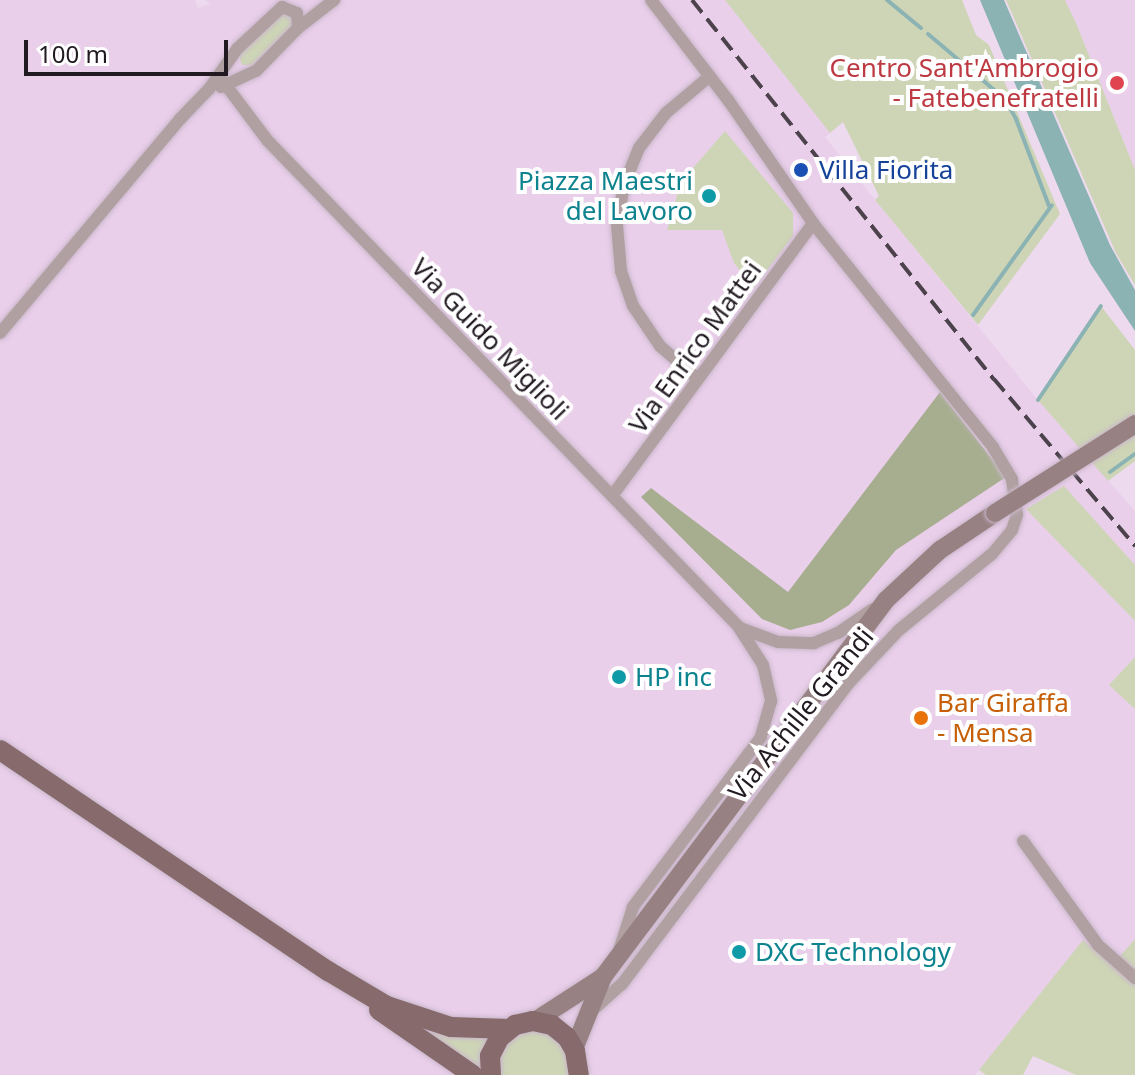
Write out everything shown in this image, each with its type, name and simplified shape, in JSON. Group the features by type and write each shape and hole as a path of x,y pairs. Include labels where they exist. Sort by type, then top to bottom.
{"main road":[{"path":"574,1049 603,977 886,600 940,550 1135,424"},
{"path":"1,750 328,971 387,1006 426,1021 459,1028 509,1029 535,1021 603,977"},
{"path":"328,971 409,1033 473,1075"},
{"path":"535,1021 559,1029 574,1049 579,1075"},
{"path":"491,1075 492,1050 509,1029"}],"street":[{"path":"222,80 234,53 291,6 332,0"},
{"path":"0,333 203,95 222,80 252,73 332,0"},
{"name":"Via Achille Grandi","path":"588,1014 622,984 848,684 899,630 992,554 1004,541 1017,515 1016,493 1008,467 813,223 710,76 651,0"},
{"path":"291,6 298,28"},
{"path":"234,53 236,67 243,73 252,73"},
{"path":"698,379 660,346 633,306 621,271 617,225 624,185 639,148 666,113 710,76"},
{"name":"Via Guido Miglioli","path":"222,80 267,140 738,626"},
{"name":"Via Enrico Mattei","path":"612,496 813,223"},
{"path":"738,626 778,642 814,643 838,633 886,600"},
{"path":"617,959 633,907 761,737 768,722 769,684 754,647 738,626"},
{"path":"1023,841 1098,945 1135,978"}],"shaded area":[{"path":"0,0 195,0 198,8 210,4 206,0 725,0 830,133 825,137 859,180 1038,400 1135,511 1135,565 1064,487 1027,509 1135,621 1135,657 1110,685 1135,709 1135,939 1113,965 1083,941 975,1075 0,1075"},
{"path":"725,0 962,0 976,35 989,45 1060,214 978,325 875,200 879,196 843,122 830,133"},
{"path":"980,0 1004,0 1110,245 1135,290 1135,331 1090,263"},
{"path":"1006,0 1065,0 1076,23 1135,170 1135,285 1116,253"},
{"name":"Centro Sant'Ambrogio - Fatebenefratelli","path":"1065,0 1135,0 1135,170 1076,23"},
{"path":"282,13 292,16 291,26 252,65 242,65 239,56"},
{"path":"725,131 793,213 793,236 754,288 734,263 722,230 667,230 681,182"},
{"path":"1101,306 1135,350 1135,461 1108,481 1038,400"},
{"path":"940,392 1006,477 896,550 849,605 822,622 790,630 762,619 641,497 651,488 788,592"},
{"path":"1064,486 1135,565 1135,621 1026,509"},
{"path":"1135,657 1135,709 1109,685"},
{"path":"1135,939 1135,1075 1076,1075 1033,1056 1023,1075 986,1075 979,1070 1083,940 1112,965"},
{"path":"414,1023 490,1036 484,1075"},
{"path":"531,1029 554,1036 567,1052 570,1075 499,1075 501,1051 516,1034"}],"waterway":[{"path":"887,0 921,28"},
{"path":"928,34 1005,99 1016,119 1049,206"},
{"path":"973,315 1052,205"},
{"path":"1038,400 1101,306"},
{"path":"1110,472 1135,454"}],"railway":[{"path":"692,0 994,379 1135,546"}],"place":[{"name":"Centro Sant'Ambrogio - Fatebenefratelli","path":"1117,83"},
{"name":"Villa Fiorita","path":"801,170"},
{"name":"Piazza Maestri del Lavoro","path":"709,196"},
{"name":"HP inc","path":"619,677"},
{"name":"Bar Giraffa - Mensa","path":"921,718"},
{"name":"DXC Technology","path":"739,952"}]}
